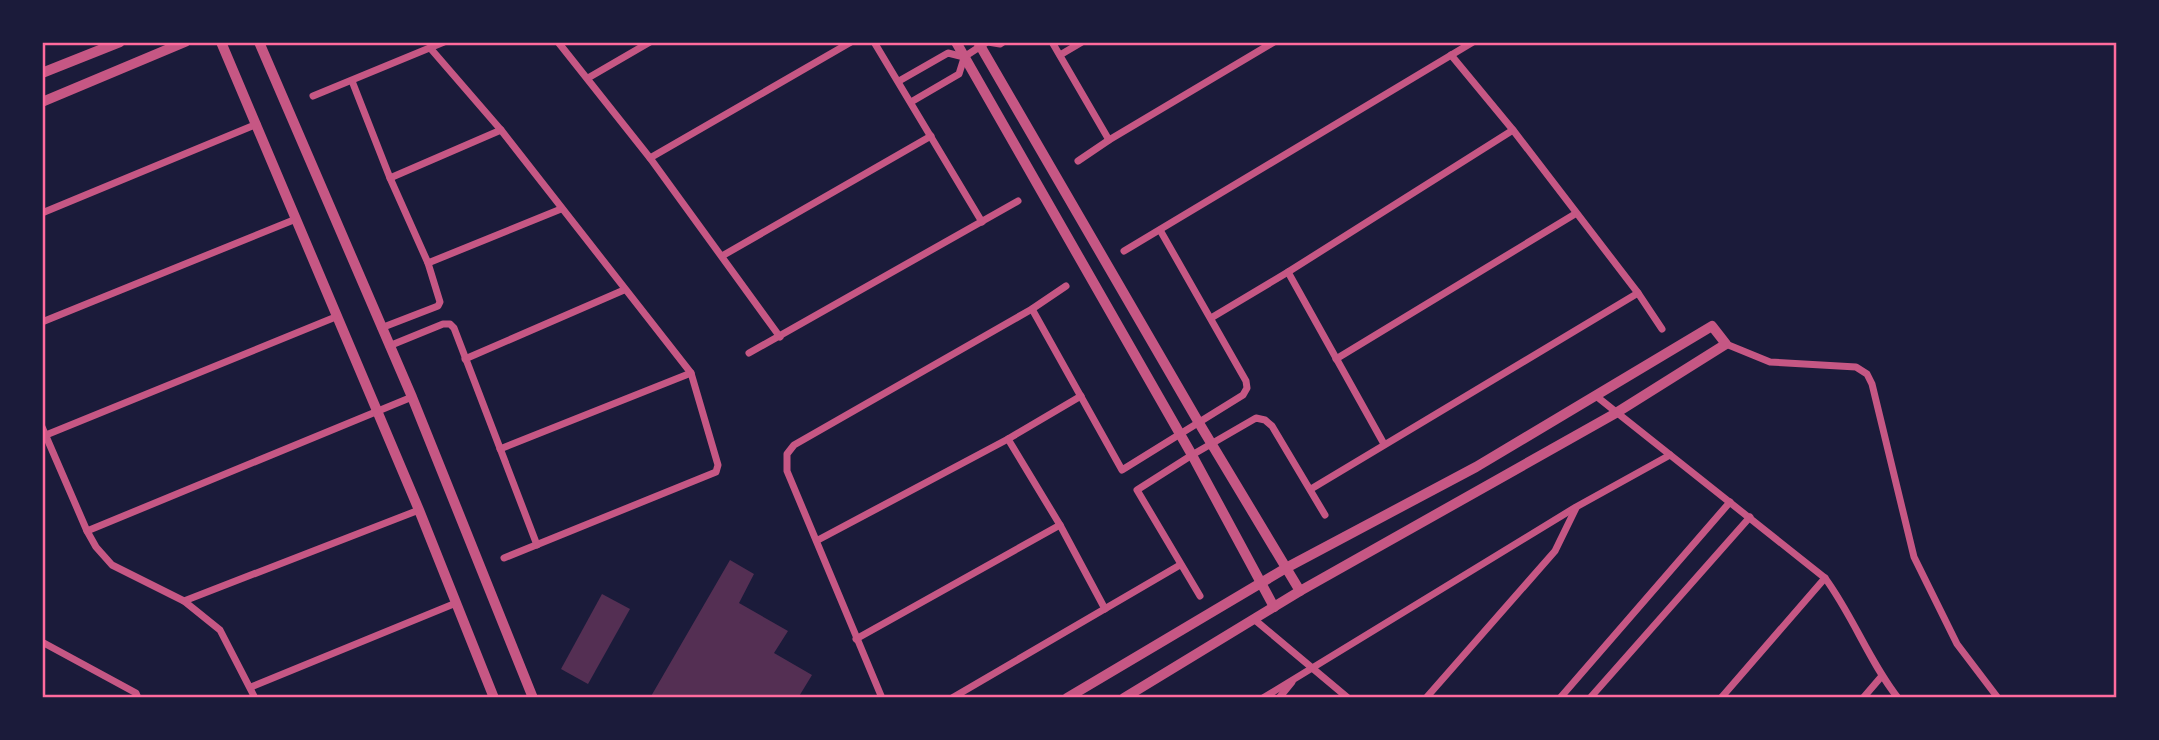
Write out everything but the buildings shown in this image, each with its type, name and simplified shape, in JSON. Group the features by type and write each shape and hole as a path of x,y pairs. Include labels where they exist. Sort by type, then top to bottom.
{"street":[{"path":"42,73 120,42"},
{"path":"42,102 185,42"},
{"path":"221,42 419,510 494,698"},
{"path":"259,42 412,397 533,698"},
{"path":"313,96 444,42"},
{"path":"558,42 650,158 780,337"},
{"path":"588,78 650,42"},
{"path":"650,158 851,42"},
{"path":"874,42 982,222"},
{"path":"956,42 1192,454 1274,607"},
{"path":"911,102 959,74 964,57 984,43 1003,42"},
{"path":"1052,42 1109,140"},
{"path":"1060,55 1082,42"},
{"path":"1078,161 1274,42"},
{"path":"1124,251 1473,42"},
{"path":"984,43 1199,423 1300,591"},
{"path":"431,49 501,130 691,373 718,465 716,472 504,558"},
{"path":"899,81 948,53 964,57"},
{"path":"1451,55 1513,130 1662,328"},
{"path":"352,81 390,178 428,263 440,302 438,306 381,328"},
{"path":"42,213 257,124"},
{"path":"390,178 501,130"},
{"path":"1211,318 1513,130"},
{"path":"722,256 931,136"},
{"path":"749,353 1017,201"},
{"path":"428,263 561,209"},
{"path":"1336,359 1575,214"},
{"path":"42,322 296,219"},
{"path":"1032,309 1122,470 1199,423 1243,395 1247,388 1246,380 1160,230"},
{"path":"1288,272 1384,444"},
{"path":"882,698 787,471 787,454 793,445 1032,309 1066,286"},
{"path":"465,359 624,290"},
{"path":"1311,489 1638,293"},
{"path":"46,435 338,316"},
{"path":"389,346 443,324 450,324 454,328 537,545"},
{"path":"1067,698 1261,582 1476,467 1712,326 1726,344 1770,362 1856,367 1867,374 1872,384 1914,557 1957,644 1998,698"},
{"path":"1124,698 1300,591 1616,413 1726,344"},
{"path":"500,449 691,373"},
{"path":"818,540 1008,439 1081,396"},
{"path":"1596,396 1825,578 1839,596 1881,677 1898,698"},
{"path":"87,531 412,397"},
{"path":"1200,596 1137,490 1192,454 1256,418 1265,420 1272,426 1325,515"},
{"path":"42,427 96,547 112,565 184,601 220,630 255,698"},
{"path":"1008,439 1060,525 1105,609"},
{"path":"1263,698 1576,507 1670,455"},
{"path":"1560,698 1730,502"},
{"path":"1426,698 1555,551 1576,507"},
{"path":"184,601 419,510"},
{"path":"1590,698 1750,517"},
{"path":"856,639 1060,525"},
{"path":"952,698 1180,565"},
{"path":"1721,698 1825,578"},
{"path":"251,687 456,603"},
{"path":"1255,620 1348,698"},
{"path":"42,642 136,694 138,698"},
{"path":"1863,698 1881,677"},
{"path":"1279,698 1296,678"}]}
